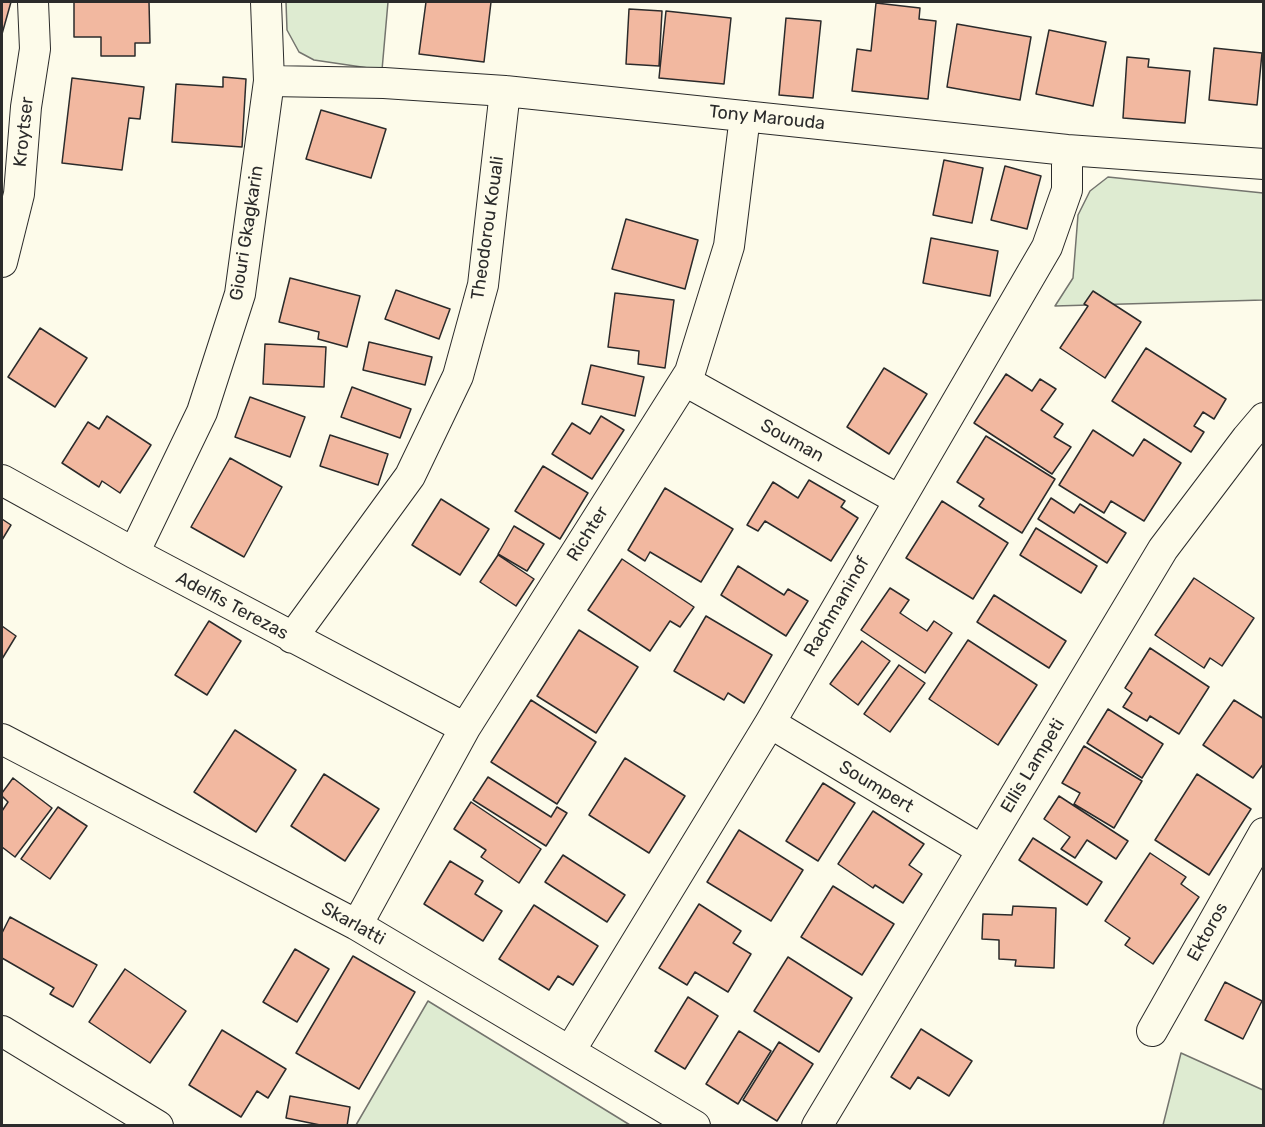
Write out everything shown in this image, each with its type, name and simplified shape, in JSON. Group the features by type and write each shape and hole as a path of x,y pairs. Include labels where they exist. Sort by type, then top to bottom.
{"street":[{"name":"Kroytser","path":"2,262 19,194 14,104 35,49 33,2"},
{"name":"Giouri Gkagkarin","path":"134,553 202,412 240,294 269,81 266,2"},
{"name":"Tony Marouda","path":"269,81 384,82 505,91 1067,150 1263,164"},
{"name":"Theodorou Kouali","path":"292,638 410,476 458,376 483,285 505,91"},
{"name":"Richter","path":"357,925 465,728 690,372 729,246 745,116"},
{"name":"Rachmaninof","path":"570,1051 770,723 1047,247 1067,190 1067,150"},
{"name":"Souman","path":"685,381 899,500"},
{"name":"Ellis Lampeti","path":"817,1125 1163,549 1258,434"},
{"name":"Adelfis Terezas","path":"2,480 292,638 465,728"},
{"name":"Soumpert","path":"770,723 982,850"},
{"name":"Skarlatti","path":"2,739 357,925 695,1125"},
{"name":"Ektoros","path":"1152,1031 1263,833"},
{"path":"2,1031 158,1125"}],"green space":[{"path":"286,2 388,2 382,70 314,60 299,52 287,30"},
{"path":"1108,177 1263,193 1263,300 1055,306 1073,278 1078,215 1090,191"},
{"path":"428,1001 630,1125 356,1125"},
{"path":"1181,1053 1263,1090 1263,1125 1163,1125"}],"building":[{"path":"2,2 11,2 2,34"},
{"path":"74,2 149,2 150,43 135,43 135,56 101,56 101,37 74,37"},
{"path":"426,2 491,2 484,62 419,54"},
{"path":"876,3 920,8 919,19 936,21 928,99 852,91 857,49 871,51"},
{"path":"629,9 662,11 659,66 626,64"},
{"path":"666,11 731,18 724,84 659,78"},
{"path":"786,18 821,21 813,98 779,95"},
{"path":"957,24 1031,37 1020,100 947,87"},
{"path":"1049,30 1106,42 1093,106 1036,94"},
{"path":"1214,48 1262,53 1257,105 1209,100"},
{"path":"1127,57 1149,59 1148,67 1190,71 1185,123 1123,118"},
{"path":"223,77 246,79 242,147 172,142 176,84 223,87"},
{"path":"72,78 144,87 140,119 129,118 122,170 62,163"},
{"path":"321,110 386,129 371,178 306,159"},
{"path":"944,160 983,168 972,223 933,215"},
{"path":"1005,166 1041,176 1027,229 991,220"},
{"path":"626,219 698,240 685,289 612,269"},
{"path":"931,238 998,251 990,296 923,283"},
{"path":"290,278 360,296 347,347 318,339 319,332 279,322"},
{"path":"396,290 450,309 439,339 385,319"},
{"path":"1093,291 1141,322 1105,378 1060,348 1088,306 1084,304"},
{"path":"615,293 674,300 665,368 638,364 639,351 608,347"},
{"path":"40,328 87,358 55,407 8,377"},
{"path":"369,342 432,357 425,385 363,370"},
{"path":"265,344 326,347 324,387 263,384"},
{"path":"1146,348 1226,399 1214,419 1203,412 1194,426 1204,432 1191,452 1112,401"},
{"path":"591,365 644,377 635,416 582,404"},
{"path":"884,368 927,394 889,454 847,427"},
{"path":"1006,374 1032,391 1040,379 1056,389 1041,410 1063,424 1054,437 1071,447 1052,474 974,423"},
{"path":"352,387 411,409 400,438 341,417"},
{"path":"250,397 305,417 290,457 235,437"},
{"path":"107,416 151,445 120,493 102,481 99,487 62,463 88,422 99,429"},
{"path":"601,416 624,430 592,479 552,454 572,423 590,434"},
{"path":"1093,430 1133,456 1144,439 1181,463 1144,521 1111,501 1104,513 1059,485"},
{"path":"330,435 388,454 378,485 320,466"},
{"path":"986,436 1055,479 1022,533 979,506 984,499 957,482"},
{"path":"230,458 282,487 244,557 191,527"},
{"path":"543,466 588,493 560,539 515,511"},
{"path":"809,480 845,501 841,507 858,518 831,561 765,521 758,531 747,525 773,482 798,498"},
{"path":"665,488 733,529 701,582 650,552 645,561 628,550"},
{"path":"1051,498 1074,513 1080,504 1126,533 1107,563 1038,519"},
{"path":"441,499 489,529 460,575 412,545"},
{"path":"942,501 1008,543 973,599 906,558"},
{"path":"2,519 11,525 2,540"},
{"path":"514,526 544,544 527,571 498,554"},
{"path":"1036,528 1097,566 1081,593 1020,555"},
{"path":"498,555 534,579 516,606 480,582"},
{"path":"622,559 694,607 680,627 670,621 650,651 588,610"},
{"path":"738,566 784,595 788,589 808,601 786,636 721,595"},
{"path":"1194,578 1254,618 1222,666 1210,658 1204,668 1155,635"},
{"path":"890,588 909,600 900,613 927,631 934,621 952,633 925,673 861,630"},
{"path":"994,595 1066,641 1049,668 977,622"},
{"path":"706,616 772,655 744,703 728,693 724,700 674,671"},
{"path":"209,621 241,641 207,695 175,675"},
{"path":"2,626 16,636 2,659"},
{"path":"579,630 638,667 596,733 537,696"},
{"path":"968,640 1037,685 998,745 929,699"},
{"path":"862,641 890,661 858,705 830,684"},
{"path":"1150,648 1209,687 1179,734 1150,716 1147,721 1123,707 1132,693 1125,688"},
{"path":"899,665 925,683 890,732 864,714"},
{"path":"531,700 596,742 557,804 491,762"},
{"path":"1234,700 1264,719 1264,763 1253,778 1203,745"},
{"path":"1108,709 1163,744 1142,778 1087,743"},
{"path":"235,730 296,770 256,832 194,792"},
{"path":"1084,746 1142,781 1114,828 1074,804 1080,793 1062,783"},
{"path":"625,758 685,796 649,853 589,815"},
{"path":"324,774 379,809 345,861 291,826"},
{"path":"1197,774 1251,809 1209,875 1155,840"},
{"path":"488,777 551,817 557,807 567,813 546,846 473,800"},
{"path":"13,778 52,808 15,857 2,847 2,811 8,802 2,793"},
{"path":"823,783 855,803 818,861 786,841"},
{"path":"1059,796 1128,841 1116,859 1087,840 1075,858 1061,849 1070,837 1044,819"},
{"path":"471,802 541,849 519,883 481,857 486,850 454,829"},
{"path":"58,807 87,826 50,879 21,859"},
{"path":"873,811 924,844 909,865 922,874 903,903 875,885 873,888 838,864"},
{"path":"739,830 803,870 771,921 707,882"},
{"path":"1033,838 1102,882 1087,905 1019,860"},
{"path":"1150,853 1186,877 1181,884 1199,897 1153,964 1125,945 1130,938 1105,921"},
{"path":"563,855 625,895 607,922 545,882"},
{"path":"450,861 483,881 475,894 502,911 483,941 424,904"},
{"path":"833,886 894,924 862,975 801,937"},
{"path":"699,904 741,931 733,943 751,954 728,992 695,972 687,985 659,968"},
{"path":"534,905 598,946 573,985 558,976 549,990 499,959"},
{"path":"1013,906 1056,908 1054,968 1015,966 1016,960 999,959 999,940 982,939 983,914 1012,915"},
{"path":"10,917 97,965 73,1007 50,994 54,988 2,958 2,933"},
{"path":"295,949 329,969 297,1022 263,1002"},
{"path":"353,956 415,992 359,1089 296,1053"},
{"path":"788,957 852,998 819,1052 754,1011"},
{"path":"125,969 186,1011 150,1063 89,1022"},
{"path":"1225,982 1262,1001 1243,1039 1205,1020"},
{"path":"688,997 718,1016 685,1069 655,1051"},
{"path":"921,1029 972,1061 949,1096 918,1077 910,1089 891,1077"},
{"path":"222,1030 286,1069 268,1098 257,1091 241,1117 189,1085"},
{"path":"739,1031 771,1051 738,1104 706,1084"},
{"path":"779,1042 813,1064 777,1121 743,1100"},
{"path":"290,1096 350,1107 347,1126 325,1126 286,1118"}]}
